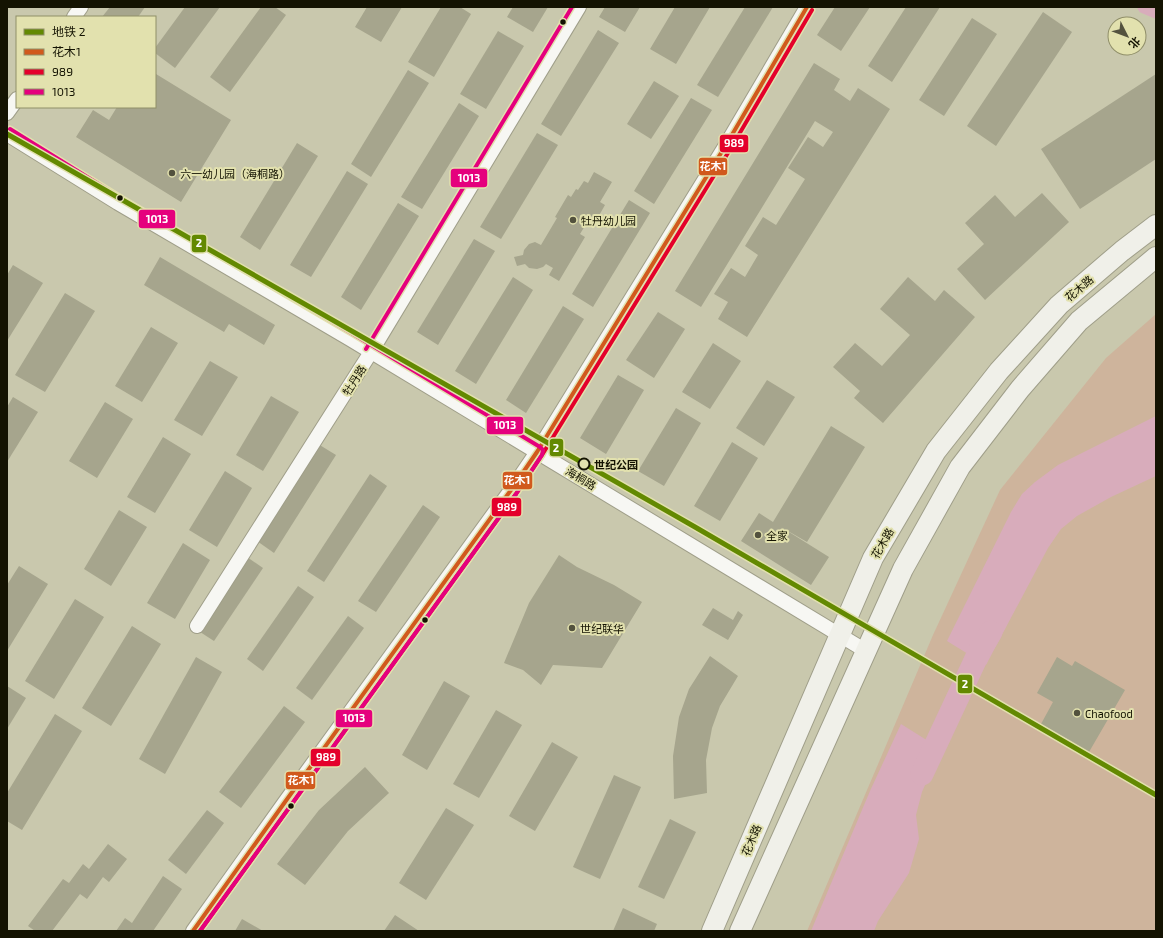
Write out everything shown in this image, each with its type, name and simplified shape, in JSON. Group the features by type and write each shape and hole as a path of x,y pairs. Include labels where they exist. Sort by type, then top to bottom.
{"main road":[{"name":"花木路","path":"712,931 873,558 936,451 999,371 1059,305 1122,251 1156,225"},
{"path":"740,931 903,568 960,467 1020,389 1079,321 1156,257"}],"street":[{"path":"75,16 81,7"},
{"name":"牡丹路","path":"197,626 371,352 579,7"},
{"path":"193,931 537,452 726,145 807,7"},
{"path":"7,113 16,100"},
{"name":"海桐路","path":"7,134 118,203 371,352 866,651"}],"shaded area":[{"path":"1156,314 1156,931 807,931 933,635 1000,490 1106,358"},
{"path":"1156,416 1156,476 1111,497 1077,516 1061,529 1048,548 986,665 947,641 1011,512 1022,494 1058,465"},
{"path":"901,724 941,749 922,792 916,815 919,839 909,873 878,921 874,931 811,931 870,791"}],"building":[{"path":"110,7 145,7 139,16 103,16"},
{"path":"185,7 220,7 175,68 156,54 156,47"},
{"path":"261,7 275,7 286,15 230,92 210,77"},
{"path":"367,7 402,7 381,42 355,27"},
{"path":"441,7 460,7 471,14 434,77 408,62"},
{"path":"513,7 548,7 533,32 507,17"},
{"path":"605,7 640,7 625,32 599,17"},
{"path":"675,7 710,7 676,64 650,49"},
{"path":"745,7 773,7 718,97 697,85"},
{"path":"835,7 870,7 841,51 817,35"},
{"path":"906,7 940,7 892,82 868,66"},
{"path":"1043,12 1072,32 996,146 967,126"},
{"path":"972,18 997,34 944,116 919,100"},
{"path":"598,30 619,43 561,136 541,124"},
{"path":"498,31 524,46 486,109 460,94"},
{"path":"814,63 840,79 834,90 850,101 858,88 890,109 747,337 718,319 728,302 714,294 731,268 745,277 758,255 745,246 763,217 776,225 805,179 788,168 808,137 823,147 833,132 815,121 701,307 675,291"},
{"path":"408,70 429,83 371,177 351,164"},
{"name":"六一幼儿园（海桐路）","path":"156,74 231,120 181,202 76,137 93,110 109,120 116,108 156,108"},
{"path":"1156,74 1156,159 1080,209 1041,149"},
{"path":"654,81 679,96 651,139 627,124"},
{"path":"691,98 712,110 654,204 634,191"},
{"path":"459,103 479,116 422,209 401,197"},
{"path":"537,133 558,145 501,239 480,227"},
{"path":"297,143 318,156 260,250 240,237"},
{"path":"347,171 368,184 311,277 290,265"},
{"path":"594,172 612,182 600,202 605,205 597,219 591,216 580,234 585,237 559,281 549,275 553,268 546,264 537,269 529,268 525,264 517,266 514,257 523,255 524,250 529,244 535,242 541,245 557,218 555,217 568,195 571,197 584,181 588,183"},
{"path":"1042,193 1069,222 985,300 957,269 984,244 965,223 995,195 1015,217"},
{"path":"629,200 650,213 593,307 572,294"},
{"path":"398,203 419,216 361,310 341,297"},
{"path":"474,239 495,251 438,345 417,332"},
{"path":"160,257 275,325 264,345 229,324 224,332 144,285"},
{"path":"13,265 43,283 7,341 7,275"},
{"path":"513,277 533,290 476,384 455,371"},
{"path":"908,277 935,301 944,290 975,317 883,423 854,398 860,391 833,367 855,343 882,366 910,335 880,309"},
{"path":"65,293 95,311 45,392 15,375"},
{"path":"563,306 584,319 526,413 506,400"},
{"path":"658,312 685,329 654,378 626,360"},
{"path":"151,327 178,343 142,402 115,386"},
{"path":"713,343 741,361 710,409 682,392"},
{"path":"210,361 238,377 202,436 174,420"},
{"path":"618,375 644,390 606,454 580,438"},
{"path":"767,380 795,397 764,446 736,428"},
{"path":"271,396 299,412 263,471 236,455"},
{"path":"13,397 38,412 7,462 7,407"},
{"path":"105,402 133,419 97,478 69,461"},
{"path":"676,408 701,423 664,486 638,471"},
{"path":"831,426 865,447 807,542 781,527 829,557 811,585 741,541 759,513 773,522"},
{"path":"163,437 191,454 155,513 127,497"},
{"path":"732,442 758,458 720,521 694,506"},
{"path":"318,444 336,455 274,553 257,541"},
{"path":"225,471 252,488 217,547 189,530"},
{"path":"370,474 387,486 324,582 307,571"},
{"path":"423,505 440,517 376,612 358,601"},
{"path":"119,510 147,527 111,586 84,569"},
{"path":"183,543 210,560 175,619 147,603"},
{"name":"世纪联华","path":"559,555 577,567 614,585 642,602 602,668 553,665 541,685 523,670 504,663 529,603"},
{"path":"247,557 263,568 214,641 197,630"},
{"path":"19,566 48,584 7,651 7,585"},
{"path":"298,586 314,597 263,671 247,659"},
{"path":"75,599 104,617 54,699 25,681"},
{"path":"713,608 733,620 738,611 743,615 728,640 702,625"},
{"path":"348,616 364,628 312,700 296,688"},
{"path":"132,626 161,644 111,726 82,708"},
{"path":"710,656 738,676 720,706 712,728 706,760 707,793 674,799 673,756 679,717 689,689"},
{"path":"196,657 222,672 165,774 139,759"},
{"path":"1057,657 1072,666 1075,661 1125,690 1089,752 1041,724 1053,702 1037,693"},
{"path":"444,681 470,696 427,770 402,755"},
{"path":"7,686 26,698 7,729"},
{"path":"284,706 305,722 241,808 219,792"},
{"path":"496,710 522,725 479,798 453,784"},
{"path":"55,714 82,731 22,830 7,821 7,793"},
{"path":"552,742 578,757 535,831 509,816"},
{"path":"365,767 389,793 348,831 305,885 277,864 319,810"},
{"path":"614,775 641,787 600,879 573,867"},
{"path":"446,808 474,825 426,900 399,883"},
{"path":"207,810 224,823 186,874 168,860"},
{"path":"670,819 696,832 664,899 638,887"},
{"path":"108,844 127,859 109,882 103,877 87,899 80,894 52,931 35,931 28,926 63,879 69,883 83,864 89,869"},
{"path":"163,876 182,889 153,931 116,931 125,918 132,923"},
{"path":"623,908 657,924 654,931 613,931"},
{"path":"395,915 419,931 384,931"},
{"path":"242,919 263,931 235,931"}],"waterway":[{"path":"1144,7 1156,12"},
{"path":"922,774 980,650 991,632"}],"metro line":[{"name":"2","path":"7,134 695,527 1156,795"}],"transit line":[{"name":"1013","path":"366,349 572,7"},
{"name":"花木1","path":"193,931 537,452 726,145 807,7"},
{"name":"989","path":"200,931 516,494 542,455 731,148 812,10"},
{"name":"1013","path":"10,129 121,198 353,334 543,450 542,455 516,494 200,931"}],"place":[{"name":"六一幼儿园（海桐路）","path":"172,173"},
{"name":"牡丹幼儿园","path":"573,220"},
{"name":"世纪公园","path":"584,464"},
{"name":"全家","path":"758,535"},
{"name":"世纪联华","path":"572,628"},
{"name":"Chaofood","path":"1077,713"}]}
